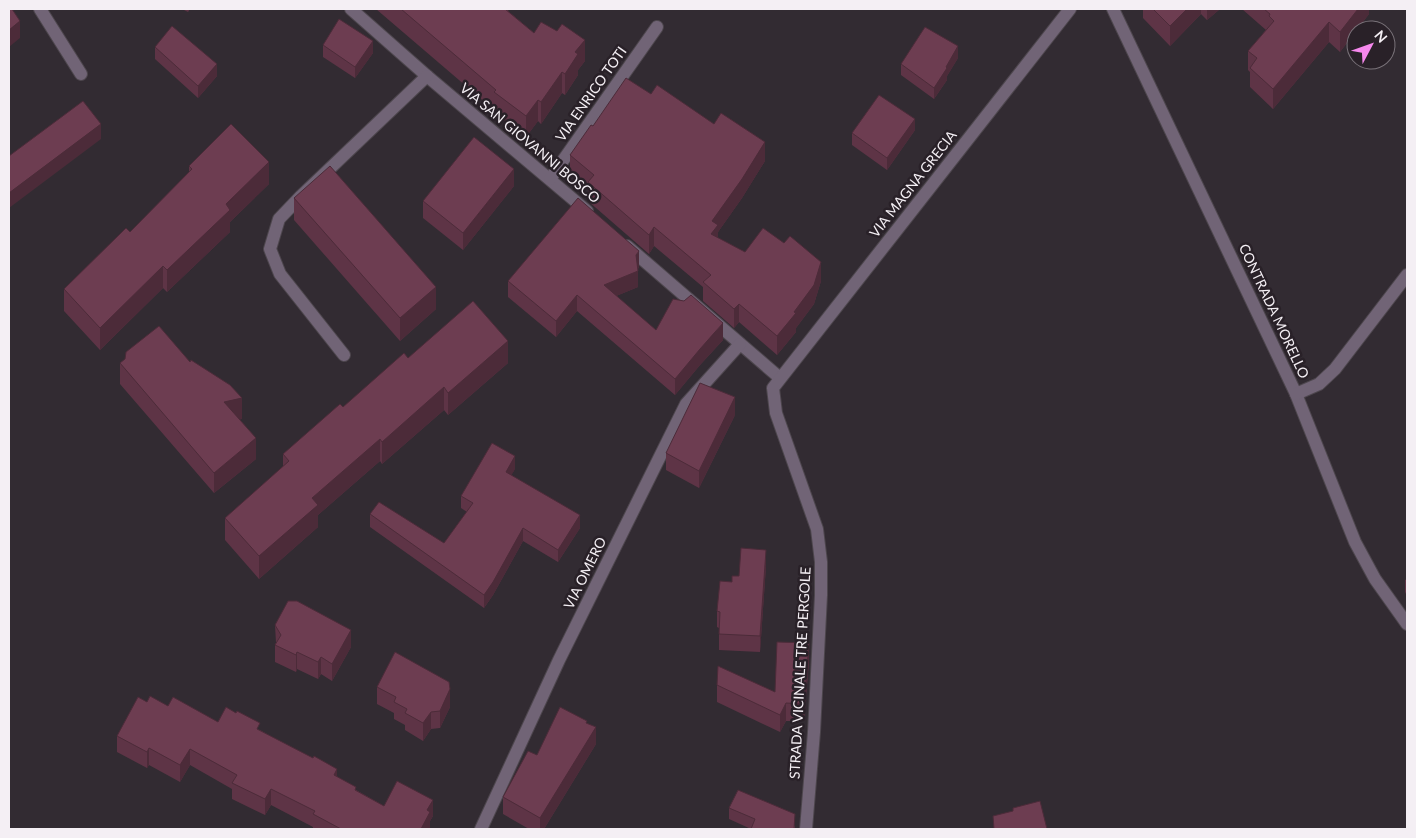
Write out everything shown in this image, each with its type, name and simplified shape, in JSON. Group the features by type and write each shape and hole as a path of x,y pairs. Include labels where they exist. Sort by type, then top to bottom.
{"street":[{"path":"40,9 81,74"},
{"name":"VIA SAN GIOVANNI BOSCO","path":"351,9 594,217"},
{"name":"VIA MAGNA GRECIA","path":"780,378 1070,9"},
{"name":"CONTRADA MORELLO","path":"1113,9 1296,394 1355,542 1375,579 1407,624"},
{"name":"VIA ENRICO TOTI","path":"550,179 657,27"},
{"path":"344,355 280,274 270,249 279,220 300,196 427,76"},
{"path":"616,236 780,378"},
{"path":"1296,394 1319,384 1335,370 1407,275"},
{"name":"VIA OMERO","path":"481,829 559,660 686,404 740,344"},
{"name":"STRADA VICINALE TRE PERGOLE","path":"780,378 773,388 776,413 817,530 821,562 814,732 806,829"}],"building":[{"path":"9,9 12,9 20,21 9,30"},
{"path":"401,9 505,9 534,33 541,22 557,31 562,24 585,40 575,52 578,54 565,74 562,72 541,102 538,100 526,116 494,92 496,90"},
{"path":"1153,9 1187,9 1170,26"},
{"path":"1264,9 1358,9 1349,20 1346,20 1346,24 1340,32 1329,22 1273,89 1250,68 1257,58 1248,51 1274,21 1269,16 1270,14"},
{"path":"339,19 373,41 355,67 323,45"},
{"path":"172,26 217,64 198,86 155,47"},
{"path":"925,27 958,46 934,88 901,64"},
{"path":"626,78 651,94 657,85 714,124 721,113 765,142 742,179 712,221 718,225 711,234 745,252 763,228 784,243 790,236 821,262 814,285 794,312 796,313 777,336 739,304 734,309 703,282 711,275 654,227 649,235 588,182 594,175 570,155 591,125 593,126"},
{"path":"879,95 915,119 887,158 852,133"},
{"path":"83,101 101,124 9,193 9,156"},
{"path":"231,124 269,162 226,204 230,210 167,270 163,266 100,328 64,289 126,228 130,232 192,169 189,166"},
{"path":"474,137 514,169 463,233 423,201"},
{"path":"330,166 436,287 400,318 294,198"},
{"path":"578,198 639,251 636,255 638,271 604,285 656,330 673,299 684,301 691,295 723,323 675,379 577,295 556,321 508,281"},
{"path":"473,301 508,341 448,393 444,387 382,442 380,439 312,498 318,505 259,556 225,518 289,461 283,454 340,404 343,407 404,353 408,358"},
{"path":"159,326 190,362 191,360 230,385 242,398 224,402 256,438 214,473 120,363 125,359 126,352"},
{"path":"700,383 735,397 699,471 666,453"},
{"path":"492,443 515,456 506,472 580,515 558,550 523,528 484,595 370,514 379,502 444,543 473,503 461,496"},
{"path":"741,548 766,550 760,636 719,634 720,612 717,611 720,581 732,582 732,576 739,576"},
{"path":"288,601 297,601 351,630 332,664 321,657 318,662 297,652 296,655 275,645 281,635 275,625"},
{"path":"777,642 809,643 804,704 786,703 780,715 717,685 718,666 775,692"},
{"path":"395,652 449,682 450,689 440,711 431,712 423,723 405,713 407,709 394,702 396,697 377,687"},
{"path":"150,696 168,706 173,697 218,722 226,707 236,713 237,711 260,723 257,729 337,769 334,775 356,787 355,790 384,806 397,781 433,800 427,810 430,812 421,829 341,829 313,814 315,811 271,789 265,799 232,783 237,775 190,749 180,765 149,748 147,752 117,736 138,697 147,702"},
{"path":"560,707 596,727 540,818 503,797 528,751 537,755"},
{"path":"738,790 795,814 794,829 751,829 755,819 729,808"},
{"path":"1040,801 1047,829 994,829 993,816 1013,811 1013,808"}]}
